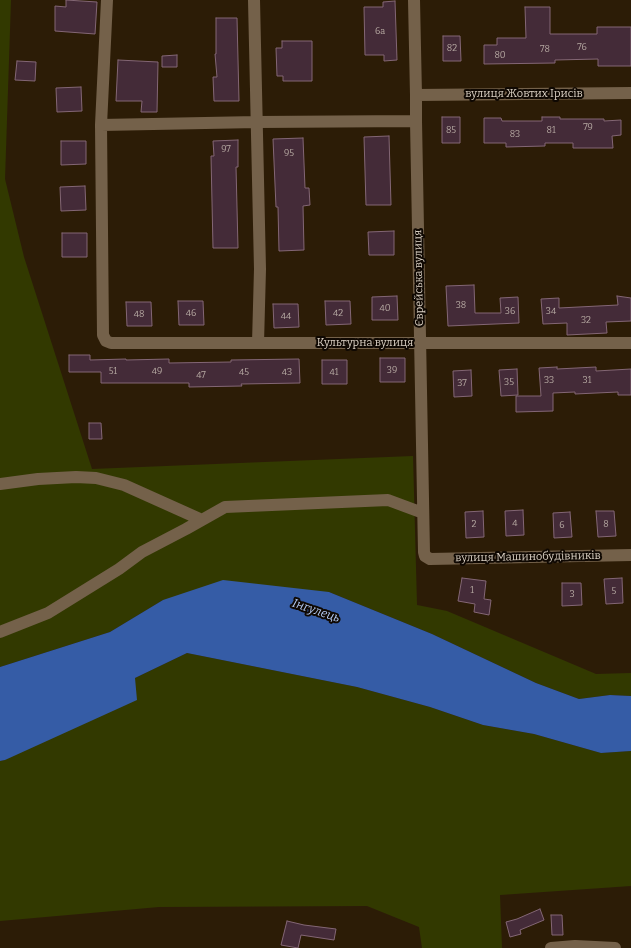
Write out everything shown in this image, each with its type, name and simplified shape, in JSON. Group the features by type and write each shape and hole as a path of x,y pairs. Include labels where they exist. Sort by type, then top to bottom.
{"street":[{"path":"107,0 101,126 257,122 416,121"},
{"path":"254,0 260,270 258,343"},
{"name":"Єврейська вулиця","path":"414,0 425,556"},
{"name":"вулиця Жовтих Ірисів","path":"416,95 631,93"},
{"name":"Культурна вулиця","path":"101,126 103,335 110,343 631,343"},
{"path":"0,484 38,478 76,476 96,478 124,484 202,520"},
{"path":"0,632 48,613 119,569 142,552 225,507 388,500 424,513"},
{"name":"вулиця Машинобудівників","path":"425,556 430,559 631,555"},
{"path":"551,948 575,946 615,948"}],"green space":[{"path":"0,0 11,0 5,179 24,257 92,469 413,456 417,605 447,611 596,674 631,673 631,696 610,695 579,699 536,683 432,634 329,592 163,600 110,632 0,667"},
{"path":"187,653 357,687 430,707 483,725 534,734 601,753 631,751 631,886 500,895 502,948 422,948 419,927 367,906 159,907 0,921 0,761 5,760 135,678"}],"water":[{"name":"Інгулець","path":"223,580 329,592 432,634 536,683 579,699 610,695 631,696 631,751 601,753 534,734 483,725 430,707 357,687 187,653 135,678 137,700 0,761 0,667 110,632 163,600"}],"building":[{"path":"66,0 97,2 95,34 55,31 55,6 66,7"},
{"path":"395,1 397,60 384,61 384,55 365,55 364,7 383,7 383,2"},
{"path":"525,7 550,7 550,34 597,34 597,27 631,27 631,66 598,66 598,59 555,60 555,63 484,64 484,45 497,45 497,38 526,38"},
{"path":"216,18 237,18 239,101 214,101 213,77 217,77 215,54"},
{"path":"443,36 460,36 461,61 443,61"},
{"path":"282,41 312,41 312,81 283,81 283,76 277,76 276,48 282,48"},
{"path":"177,55 177,67 162,67 162,56"},
{"path":"118,60 158,62 157,112 141,112 142,101 116,101"},
{"path":"17,61 36,62 35,81 15,80"},
{"path":"81,87 82,111 57,112 56,88"},
{"path":"442,117 460,117 460,143 442,143"},
{"path":"542,117 560,117 560,119 604,119 604,121 621,120 621,135 612,136 613,148 573,148 573,143 545,143 545,146 506,147 506,143 484,143 484,118 501,118 502,121 542,121"},
{"path":"389,136 391,205 366,205 364,137"},
{"path":"303,138 305,188 309,188 310,205 303,206 304,250 279,251 278,207 276,207 273,139"},
{"path":"238,140 238,167 236,167 238,248 213,248 211,156 214,156 213,141"},
{"path":"61,141 86,141 86,164 61,165"},
{"path":"85,186 86,210 61,211 60,187"},
{"path":"394,231 394,255 369,255 368,232"},
{"path":"62,233 87,233 87,257 62,257"},
{"path":"474,285 475,313 501,313 500,298 518,297 519,323 448,326 446,286"},
{"path":"397,296 398,320 372,320 372,297"},
{"path":"617,296 631,298 631,321 606,322 607,333 567,335 567,323 543,324 541,299 559,298 559,308 618,305"},
{"path":"178,301 203,301 204,325 179,325"},
{"path":"325,301 350,301 351,324 326,325"},
{"path":"126,302 151,302 152,326 127,326"},
{"path":"273,304 298,304 299,327 274,328"},
{"path":"69,355 90,355 90,360 169,359 169,363 299,359 300,383 189,387 189,383 101,383 101,372 69,372"},
{"path":"380,358 405,358 405,382 380,382"},
{"path":"322,360 347,360 347,384 322,384"},
{"path":"557,367 557,369 596,367 596,371 631,369 631,395 618,395 618,392 575,394 575,392 553,393 553,411 516,412 516,396 541,396 539,368"},
{"path":"517,369 518,395 501,396 499,370"},
{"path":"471,370 472,396 454,397 453,371"},
{"path":"89,423 101,423 102,439 89,439"},
{"path":"523,510 524,535 506,536 505,511"},
{"path":"483,511 484,537 466,538 465,512"},
{"path":"596,511 614,511 616,536 598,537"},
{"path":"570,512 572,537 554,538 553,513"},
{"path":"462,578 486,581 484,599 491,600 489,615 474,612 475,604 458,601"},
{"path":"622,578 623,603 606,604 604,579"},
{"path":"562,583 581,583 582,605 562,606"},
{"path":"540,909 544,920 520,930 521,934 510,937 506,922"},
{"path":"551,915 562,915 563,935 552,935"},
{"path":"287,921 304,925 336,929 334,940 301,935 298,948 281,945"}]}
